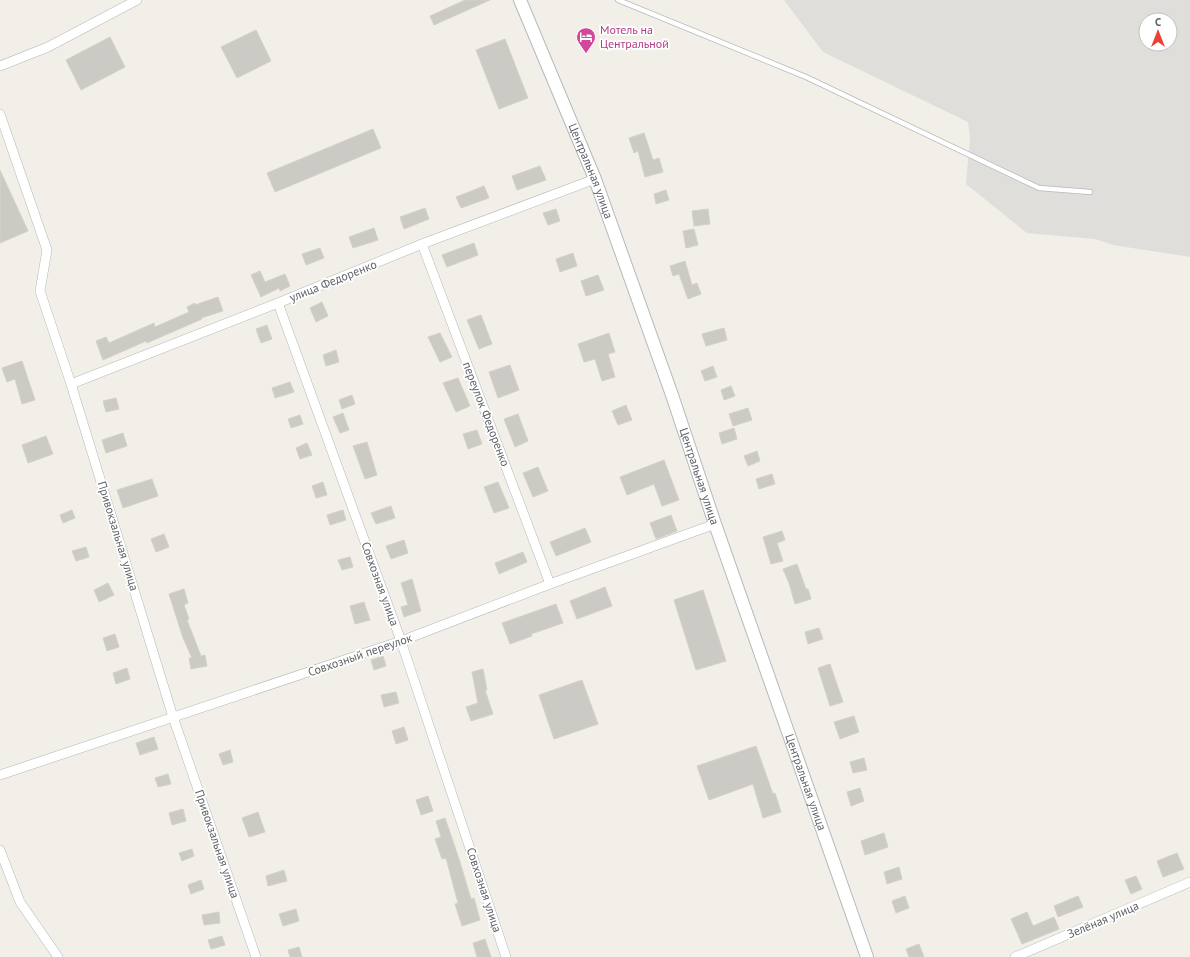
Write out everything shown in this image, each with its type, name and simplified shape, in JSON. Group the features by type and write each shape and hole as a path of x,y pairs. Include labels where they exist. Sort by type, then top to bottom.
{"street":[{"path":"0,66 48,47 136,0"},
{"name":"Центральная улица","path":"520,0 595,179 670,388 715,524 867,957"},
{"name":"Привокзальная улица","path":"0,114 47,250 40,291 71,384 174,717 256,957"},
{"name":"улица Федоренко","path":"71,384 278,303 422,244 595,179"},
{"name":"переулок Федоренко","path":"422,244 550,584"},
{"name":"Совхозная улица","path":"278,303 401,641 506,957"},
{"name":"Совхозный переулок","path":"0,775 401,641 550,584 715,524"},
{"path":"0,850 20,902 58,957"},
{"name":"Зелёная улица","path":"1015,957 1190,882"}],"lane":[{"path":"618,0 806,77 1039,188 1090,192"}],"shaded area":[{"path":"784,0 1190,0 1190,257 1113,245 1095,239 1027,233 966,184 970,138 968,122 823,52"}],"building":[{"path":"465,0 490,0 434,25 430,16"},
{"path":"256,30 271,61 237,78 221,47"},
{"path":"110,37 125,67 81,90 66,60"},
{"path":"505,39 528,98 499,109 476,50"},
{"path":"373,129 381,148 275,192 267,173"},
{"path":"644,133 653,160 659,158 663,172 645,177 638,151 634,153 629,138"},
{"path":"540,166 546,180 517,190 512,176"},
{"path":"0,170 28,231 0,243"},
{"path":"484,186 489,198 461,208 456,197"},
{"path":"666,190 669,200 656,204 654,194"},
{"path":"425,208 429,219 404,229 400,217"},
{"path":"556,209 560,221 548,225 543,213"},
{"path":"708,209 710,224 694,226 692,211"},
{"path":"374,228 378,240 353,248 349,237"},
{"path":"694,229 698,245 686,248 683,231"},
{"path":"474,243 478,255 447,267 442,255"},
{"path":"320,248 324,258 306,265 302,254"},
{"path":"573,253 577,266 560,272 556,259"},
{"path":"685,261 692,285 697,283 701,294 688,299 679,274 673,276 670,266"},
{"path":"260,271 265,282 285,274 290,286 280,291 279,288 261,297 251,275"},
{"path":"598,275 604,290 586,296 581,281"},
{"path":"218,297 223,311 201,318 202,319 147,343 146,341 103,360 96,341 106,337 109,343 154,323 155,327 189,312 187,307 195,303 195,305"},
{"path":"322,302 328,316 316,322 310,308"},
{"path":"481,315 492,344 479,349 467,320"},
{"path":"267,325 272,339 261,343 256,329"},
{"path":"724,328 727,340 706,346 702,334"},
{"path":"440,333 452,357 440,362 428,337"},
{"path":"609,333 615,352 608,354 615,377 602,381 595,359 584,362 578,344"},
{"path":"336,350 339,362 326,366 323,355"},
{"path":"22,361 35,400 22,404 15,379 7,382 2,368"},
{"path":"510,365 519,390 498,398 489,372"},
{"path":"713,366 717,377 705,381 701,371"},
{"path":"458,378 470,406 456,412 443,383"},
{"path":"290,382 294,392 275,398 272,388"},
{"path":"731,386 735,396 724,400 721,390"},
{"path":"352,395 355,404 342,409 339,400"},
{"path":"116,398 119,409 106,412 103,401"},
{"path":"626,405 632,420 618,425 612,411"},
{"path":"748,408 752,420 733,426 729,414"},
{"path":"343,413 349,430 340,433 333,417"},
{"path":"518,414 528,441 515,447 504,419"},
{"path":"300,415 303,424 291,428 288,419"},
{"path":"734,428 737,439 722,444 719,433"},
{"path":"477,430 482,444 468,449 463,434"},
{"path":"123,433 127,446 106,453 102,440"},
{"path":"46,436 53,454 28,463 22,445"},
{"path":"367,442 377,475 365,479 353,446"},
{"path":"307,443 312,455 300,459 296,448"},
{"path":"757,451 760,461 748,466 744,456"},
{"path":"664,460 679,500 662,506 654,484 627,495 620,477"},
{"path":"538,467 548,491 533,497 523,473"},
{"path":"772,474 775,484 759,489 756,479"},
{"path":"152,479 158,496 123,508 117,490"},
{"path":"323,482 327,495 316,498 312,486"},
{"path":"498,482 509,508 494,513 484,487"},
{"path":"391,506 395,518 376,524 371,513"},
{"path":"72,510 75,518 63,523 60,515"},
{"path":"343,510 346,520 330,525 327,515"},
{"path":"671,515 677,531 656,539 650,523"},
{"path":"585,528 591,542 556,556 550,542"},
{"path":"782,531 785,540 777,543 783,561 771,564 763,537"},
{"path":"164,534 169,547 156,552 151,539"},
{"path":"404,540 408,553 391,559 386,546"},
{"path":"86,547 89,557 76,561 72,551"},
{"path":"523,552 527,562 499,574 495,563"},
{"path":"350,557 353,567 342,570 338,560"},
{"path":"797,564 811,599 795,604 783,569"},
{"path":"412,579 421,611 404,617 401,607 408,605 401,583"},
{"path":"108,583 114,595 99,602 94,590"},
{"path":"605,587 612,606 577,619 570,601"},
{"path":"184,589 188,603 184,605 189,619 187,620 201,656 205,655 207,666 191,669 189,658 192,658 183,638 169,594"},
{"path":"703,590 726,661 696,670 674,600"},
{"path":"364,602 370,620 355,624 350,606"},
{"path":"556,604 563,623 531,634 532,636 510,644 502,623"},
{"path":"819,628 823,639 808,644 805,632"},
{"path":"115,634 119,647 107,651 103,638"},
{"path":"383,656 386,666 374,670 371,660"},
{"path":"830,664 843,702 830,706 818,668"},
{"path":"127,668 130,679 116,684 113,673"},
{"path":"483,669 487,690 485,690 493,714 471,721 466,707 478,703 472,672"},
{"path":"582,680 598,724 554,739 539,695"},
{"path":"396,692 399,703 384,707 381,695"},
{"path":"854,716 859,732 840,739 834,722"},
{"path":"404,727 408,740 396,744 392,731"},
{"path":"154,737 158,749 140,755 136,743"},
{"path":"756,746 781,812 763,818 753,784 709,800 697,766"},
{"path":"230,750 233,762 223,765 219,754"},
{"path":"864,758 867,770 853,773 850,762"},
{"path":"168,774 171,784 158,787 155,778"},
{"path":"860,788 864,801 851,806 847,792"},
{"path":"428,796 433,811 421,815 416,800"},
{"path":"183,809 186,821 172,825 169,813"},
{"path":"258,812 265,832 249,837 242,818"},
{"path":"445,818 471,899 474,898 480,920 462,926 455,904 458,903 446,858 442,859 435,839 441,837 436,821"},
{"path":"884,833 888,847 865,855 861,841"},
{"path":"192,849 194,856 182,861 179,853"},
{"path":"1177,853 1184,869 1163,877 1157,861"},
{"path":"899,867 902,879 887,884 884,872"},
{"path":"284,870 287,881 268,886 266,876"},
{"path":"1136,876 1142,889 1131,894 1125,880"},
{"path":"201,880 204,889 191,894 188,885"},
{"path":"905,896 909,908 896,913 892,901"},
{"path":"1078,896 1083,907 1058,917 1054,906"},
{"path":"296,909 299,921 283,926 279,914"},
{"path":"219,912 220,923 204,925 202,915"},
{"path":"1027,912 1033,926 1054,917 1059,929 1022,944 1011,919"},
{"path":"222,936 225,945 211,949 208,940"},
{"path":"485,939 491,957 477,957 473,943"},
{"path":"919,944 924,957 909,957 906,949"},
{"path":"299,947 302,957 290,957 288,950"}],"place":[{"name":"Мотель на Центральной","path":"586,54"}]}
